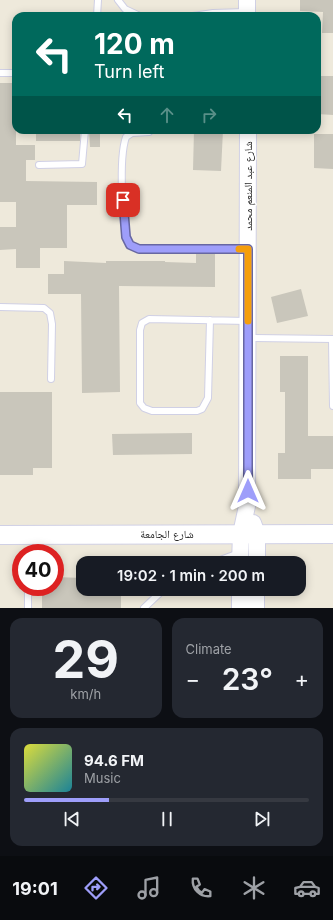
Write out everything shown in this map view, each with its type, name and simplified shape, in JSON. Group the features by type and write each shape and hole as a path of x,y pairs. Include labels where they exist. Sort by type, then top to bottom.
{"main road":[{"name":"شارع الجامعة","path":"0,535 333,534"}],"street":[{"name":"شارع عبد المنعم محمد","path":"248,134 248,506 249,534 255,556"},
{"name":"شارع عبد المنعم محمد","path":"241,556 249,534"},
{"path":"240,596 240,608"},
{"path":"256,596 256,608"}],"lane":[{"path":"97,12 98,0"},
{"path":"118,0 124,12"},
{"path":"222,12 247,6"},
{"path":"0,73 12,73"},
{"path":"39,164 82,164 85,134"},
{"path":"130,134 126,137 123,146 122,165 126,237 130,245 139,249 248,249"},
{"path":"0,307 44,308 50,313 52,324 51,379"},
{"path":"210,320 208,398 202,409 197,411 160,411 144,408 140,403 140,330 142,323 149,319 210,320 248,322"},
{"path":"248,338 333,339 333,406"},
{"path":"28,596 28,608"},
{"path":"144,608 157,596"}],"building":[{"path":"300,0 333,0 333,33 322,33 323,12 300,11"},
{"path":"321,76 333,76 333,115 321,114"},
{"path":"0,83 12,83 12,134 16,134 16,145 35,145 35,160 26,160 26,181 97,182 97,205 67,205 67,248 40,248 40,268 16,268 16,249 0,250 0,227 16,227 16,202 0,202"},
{"path":"36,134 80,134 80,141 36,141"},
{"path":"89,134 100,134 100,147 90,147"},
{"path":"194,134 223,134 221,171 193,170"},
{"path":"314,134 333,134 333,169 314,168"},
{"path":"196,254 215,254 215,287 119,286 120,392 82,393 81,294 48,294 48,274 64,274 64,261 106,263 106,261 165,261 196,263"},
{"path":"301,289 308,316 277,323 271,297"},
{"path":"280,356 308,356 308,436 333,436 333,469 311,469 311,479 278,479 278,453 285,453 285,392 280,392"},
{"path":"0,392 52,392 52,468 33,468 33,475 0,475"},
{"path":"192,433 192,454 113,455 112,434"},
{"path":"64,577 76,578 76,596 121,596 121,608 42,608 42,596 64,596"}],"slow traffic":[{"path":"239,249 248,249 248,321"}],"route":[{"path":"123,200 126,237 130,245 139,249 248,249 248,491"}]}
